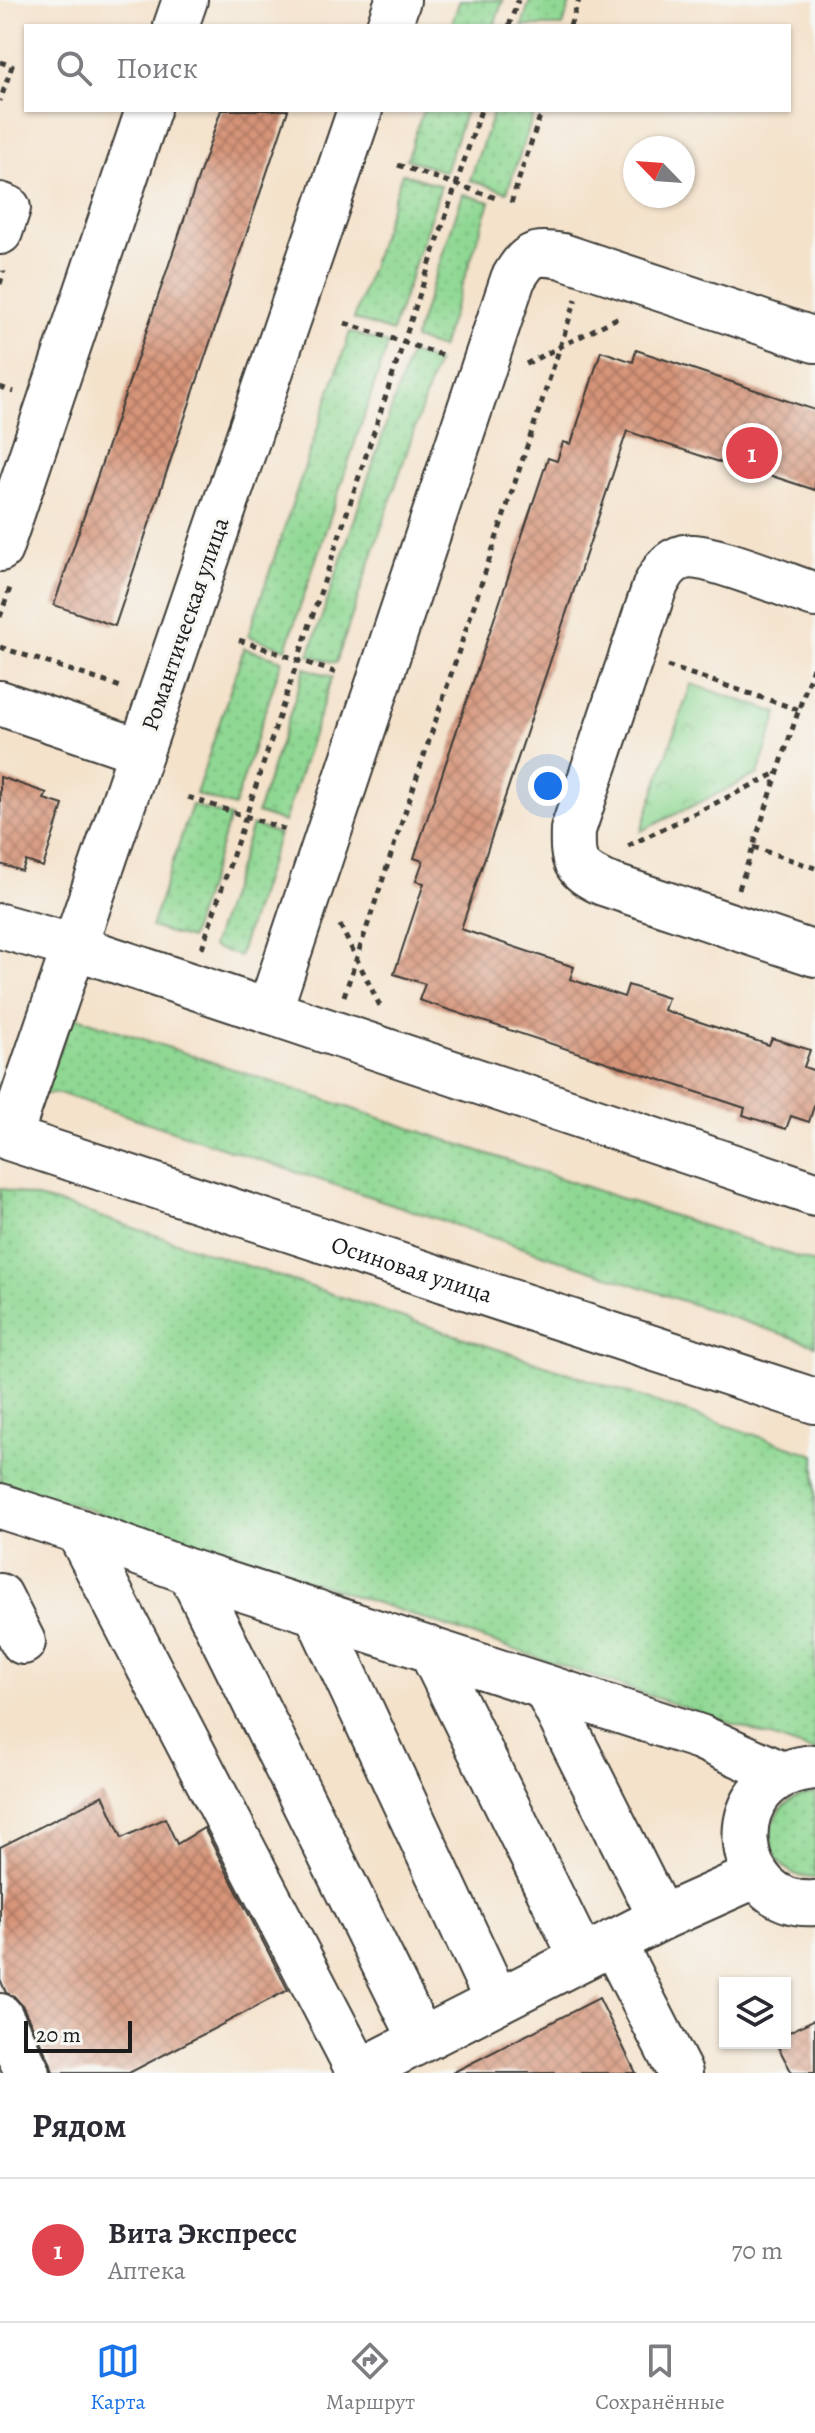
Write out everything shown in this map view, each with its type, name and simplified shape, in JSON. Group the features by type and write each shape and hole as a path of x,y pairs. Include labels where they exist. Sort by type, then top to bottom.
{"street":[{"path":"177,24 185,0"},
{"path":"390,24 398,0"},
{"path":"0,549 147,112"},
{"name":"Романтическая улица","path":"9,1138 359,112"},
{"path":"0,205 8,208 0,232"},
{"path":"269,1012 513,279 525,259 542,252 588,264 815,340"},
{"path":"815,595 707,559 686,557 666,566 655,586 573,830 572,855 582,873 603,883 815,954"},
{"path":"0,703 141,751"},
{"path":"0,926 75,947 815,1194"},
{"name":"Осиновая улица","path":"9,1138 815,1401"},
{"path":"0,1506 190,1572 798,1771"},
{"path":"78,1531 358,2073 661,1918 757,1875"},
{"path":"190,1572 421,2039"},
{"path":"0,1596 23,1642"},
{"path":"316,1612 497,2001"},
{"path":"430,1649 598,1950 680,2073"},
{"path":"545,1687 661,1918"},
{"path":"798,1771 766,1786 753,1801 746,1819 744,1839 748,1858 757,1875 771,1890 789,1900 815,1903"},
{"path":"0,2016 28,2073"}],"path":[{"path":"510,24 518,0"},
{"path":"571,24 579,0"},
{"path":"0,62 12,66 0,101"},
{"path":"189,985 480,112"},
{"path":"511,203 541,112"},
{"path":"398,165 499,199"},
{"path":"332,1033 588,264"},
{"path":"524,364 629,312"},
{"path":"345,323 445,357"},
{"path":"239,640 340,674"},
{"path":"631,655 799,710"},
{"path":"727,925 815,661"},
{"path":"628,846 778,773"},
{"path":"188,797 288,830"},
{"path":"753,847 815,868"},
{"path":"339,922 381,1009"}],"green space":[{"path":"460,0 503,0 495,24 452,24"},
{"path":"530,0 571,0 564,24 523,24"},
{"path":"422,112 465,112 445,172 407,159"},
{"path":"493,112 534,112 507,192 470,180"},
{"path":"402,173 441,186 392,332 354,319"},
{"path":"463,194 490,202 441,348 414,339"},
{"path":"350,332 388,344 286,649 248,636"},
{"path":"410,353 437,362 336,663 309,655"},
{"path":"244,648 282,660 234,807 196,794"},
{"path":"305,668 332,677 284,822 257,813"},
{"path":"691,684 778,713 758,774 641,831"},
{"path":"192,805 230,817 190,939 151,927"},
{"path":"252,825 279,834 239,956 212,947"},
{"path":"74,1016 815,1263 815,1345 62,1094 42,1094"},
{"path":"0,1188 71,1207 815,1455 815,1752 389,1607 0,1481"},
{"path":"815,1793 815,1878 796,1875 783,1865 774,1852 771,1837 774,1822 782,1808 795,1798"}],"building":[{"path":"220,112 287,112 115,626 54,605"},
{"path":"636,350 815,410 815,490 744,467 743,470 627,431 461,929 574,967 570,979 624,997 628,985 668,998 664,1010 769,1045 772,1038 810,1050 804,1067 815,1071 815,1103 809,1122 791,1116 786,1129 743,1115 745,1108 419,1000 425,984 394,974 424,883 416,881 423,861 414,858 548,458 557,461 563,442 571,444 601,351 633,362"},
{"path":"0,777 47,793 44,799 63,805 43,867 26,861 22,871 0,864"},
{"path":"103,1795 122,1838 165,1818 177,1844 204,1828 288,1990 129,2073 53,2073 22,2005 6,1993 0,1979 0,1847"},
{"path":"599,1998 636,2073 452,2073"},
{"path":"815,2019 815,2073 792,2073 779,2049 791,2049 791,2031"}],"place":[{"name":"Вита Экспресс","path":"752,453"}]}
